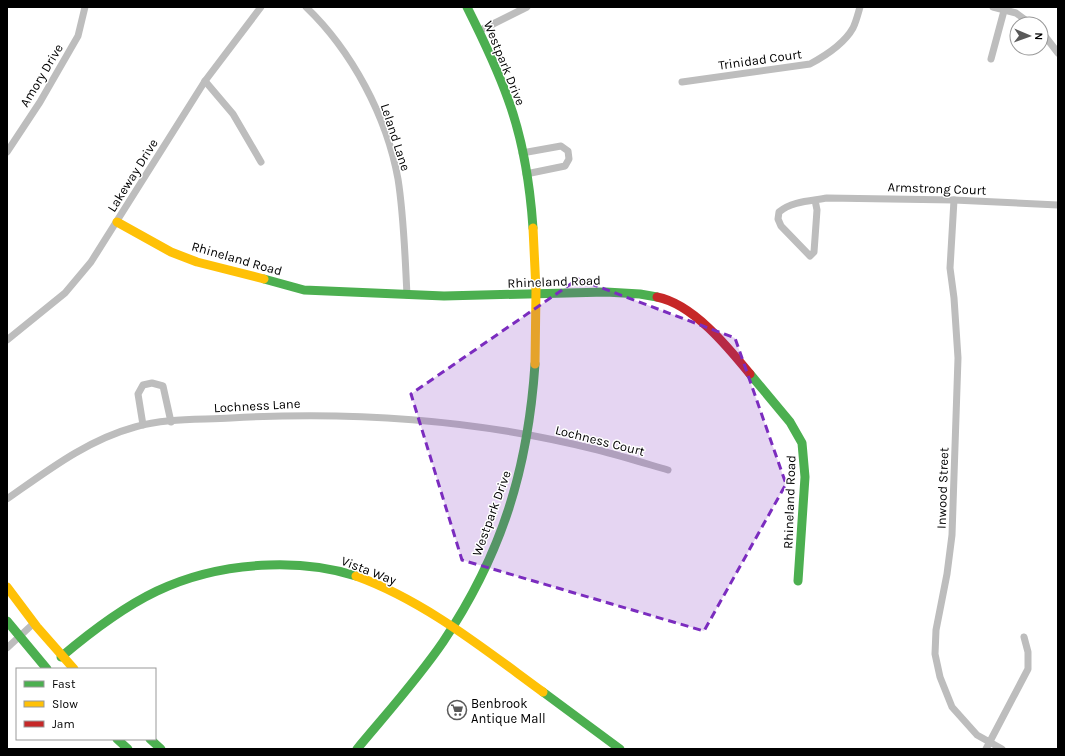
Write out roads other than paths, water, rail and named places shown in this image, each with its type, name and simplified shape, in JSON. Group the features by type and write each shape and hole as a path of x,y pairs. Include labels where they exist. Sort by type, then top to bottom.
{"main road":[{"name":"Westpark Drive","path":"357,749 425,668 454,626 476,586 501,531 520,471 527,436 537,335 532,211 522,154 508,100 479,31 467,7"},
{"name":"Rhineland Road","path":"117,222 170,252 197,262 304,290 407,295 536,295 606,292 640,294 661,298 677,304 689,312 724,343 790,422 802,443 805,477 798,581"},
{"name":"Vista Way","path":"62,657 112,617 148,593 191,575 228,568 266,565 309,566 342,572 396,594 454,626 620,749"},
{"path":"7,587 34,623 73,668"},
{"path":"7,621 46,668"},
{"path":"118,740 128,749"},
{"path":"151,740 161,749"}],"street":[{"name":"Amory Drive","path":"7,152 40,102 78,36 84,19 85,7"},
{"name":"Lakeway Drive","path":"7,340 65,293 91,262 205,81 261,7"},
{"name":"Leland Lane","path":"306,7 342,48 365,84 392,151 402,209 407,295"},
{"path":"479,31 527,7"},
{"name":"Trinidad Court","path":"682,82 810,64 824,57 842,41 853,28 860,7"},
{"path":"993,7 1004,8 1020,16"},
{"path":"991,59 1004,8"},
{"path":"1049,41 1058,53"},
{"path":"205,81 233,114 262,162"},
{"path":"522,154 561,146 568,152 569,159 565,166 526,174"},
{"name":"Armstrong Court","path":"815,200 817,210 814,252 810,256 781,226 778,219 779,212 787,205 815,200 827,198 954,200 1058,205"},
{"name":"Inwood Street","path":"954,200 950,268 954,298 958,358 952,535 948,574 936,630 935,654 940,677 952,707 988,746 1002,749"},
{"path":"143,425 138,394 143,385 152,383 163,386 170,422"},
{"name":"Lochness Lane","path":"7,499 76,451 104,438 143,425 306,414 366,416 474,427 527,436"},
{"name":"Lochness Court","path":"527,436 597,450 668,470"},
{"path":"7,648 34,623"},
{"path":"988,746 1028,669 1028,652 1024,637"}],"place":[{"name":"Benbrook Antique Mall","path":"457,710"}]}
